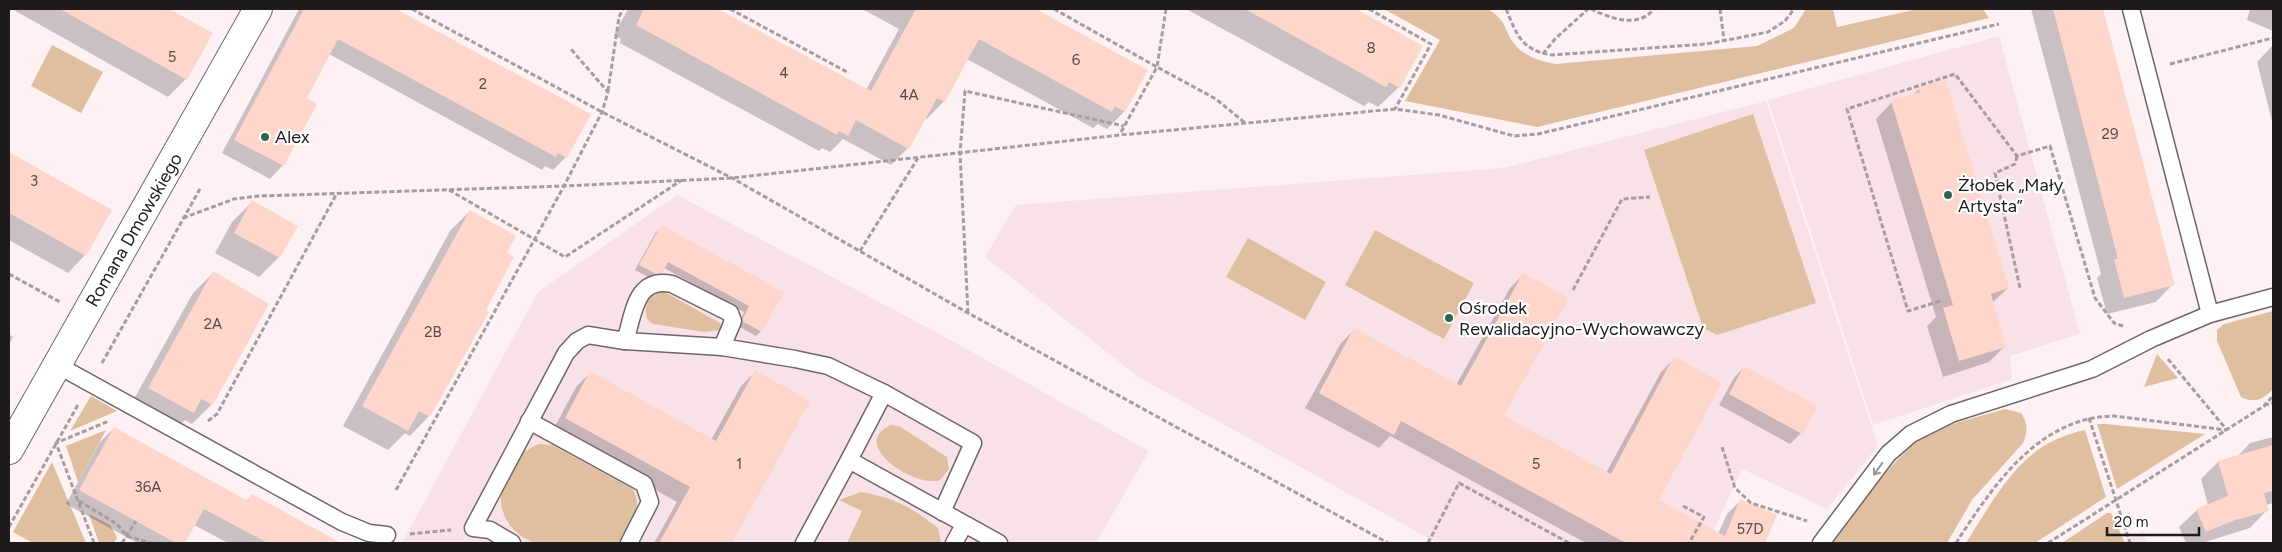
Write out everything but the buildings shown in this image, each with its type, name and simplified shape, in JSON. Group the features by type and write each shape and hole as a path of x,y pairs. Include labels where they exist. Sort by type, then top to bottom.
{"street":[{"name":"Romana Dmowskiego","path":"9,450 258,9"}],"lane":[{"path":"2131,9 2210,314"},
{"path":"625,341 640,293 653,283 663,282 672,284 730,313 733,321 722,347"},
{"path":"1823,541 1888,454 1911,434 1951,414 2092,369 2151,339 2210,314 2273,297"},
{"path":"512,543 490,530 472,528 566,353 577,341 588,336 625,341 722,347 828,366 884,393 973,443 942,512"},
{"path":"57,365 342,522 369,533 387,535"},
{"path":"804,543 884,393"},
{"path":"529,421 644,484 650,502 629,543"},
{"path":"849,460 999,543"},
{"path":"954,543 964,524"}],"path":[{"path":"412,9 602,112 732,178 968,314 1388,543"},
{"path":"396,490 535,240 602,112 608,92 619,17 624,9"},
{"path":"730,9 849,73"},
{"path":"1054,9 1157,68 1216,99 1244,123"},
{"path":"1120,135 1157,68 1166,9"},
{"path":"1369,9 1431,44 1394,109"},
{"path":"1506,9 1517,36 1526,45 1543,54 1552,55 1706,44 1724,41 1768,32 1785,21 1794,9"},
{"path":"1543,54 1555,39 1589,9 1614,18 1627,20 1640,19 1654,9"},
{"path":"1720,9 1724,41"},
{"path":"184,218 234,199 258,196 564,186 732,178 1120,135 1394,109 1439,114 1514,136 1538,134 1999,24"},
{"path":"2146,70 2273,38"},
{"path":"570,48 608,92"},
{"path":"1940,301 1908,311 1847,109 1954,74 2017,156"},
{"path":"968,314 960,153 965,91 1124,126"},
{"path":"2017,156 2050,146 2095,298 2114,323 2128,327"},
{"path":"2017,156 2014,164 1995,173 2020,288"},
{"path":"860,251 918,158"},
{"path":"449,190 565,257 682,180"},
{"path":"9,527 200,189"},
{"path":"206,422 217,414 337,193"},
{"path":"1573,290 1622,199 1650,197"},
{"path":"9,274 85,316"},
{"path":"2151,339 2226,430"},
{"path":"2264,406 2273,396"},
{"path":"2048,543 2114,499 2264,406 2273,403"},
{"path":"1956,543 1982,503 2013,465 2038,442 2089,418 2114,416 2226,430"},
{"path":"2089,418 2130,543"},
{"path":"56,443 111,420"},
{"path":"56,443 94,543"},
{"path":"1722,447 1735,488 1751,503 1806,520 1823,541"},
{"path":"1428,543 1459,483 1568,543"},
{"path":"79,501 117,524 127,536 151,543"},
{"path":"1682,506 1704,516 1689,543"},
{"path":"122,543 136,522"},
{"path":"405,535 472,528"}],"shaded area":[{"path":"1384,9 1488,9 1503,22 1512,41 1520,50 1534,58 1556,64 1757,46 1794,28 1806,9 1833,9 1837,27 1918,9 1983,9 1989,18 1537,127 1405,101 1440,40"},
{"path":"1999,36 2080,334 2010,356 2012,379 1873,425 1768,100"},
{"path":"52,45 103,72 81,113 31,86"},
{"name":"Ośrodek Rewalidacyjno-Wychowawczy","path":"1766,101 1878,446 1827,509 1742,469 1708,543 1437,543 1140,378 985,257 1016,205 1503,168"},
{"path":"1753,114 1816,303 1717,335 1703,328 1644,150"},
{"path":"677,195 936,332 1149,451 1096,543 402,543 538,292"},
{"path":"1375,230 1474,283 1444,339 1345,285"},
{"path":"1248,238 1326,282 1305,320 1226,277"},
{"path":"663,291 720,323 721,327 719,330 705,332 653,324 646,315 646,305 654,295"},
{"path":"2273,311 2273,389 2258,399 2246,399 2241,397 2217,341 2217,330 2224,324"},
{"path":"2157,354 2178,378 2144,387"},
{"path":"91,396 117,411 70,431"},
{"path":"2005,409 2021,413 2026,424 2026,435 2023,443 1972,500 1947,543 1833,543 1893,465 1921,438 1944,427"},
{"path":"2097,424 2106,424 2205,434 2117,489"},
{"path":"891,425 899,426 947,457 949,469 940,480 929,481 902,472 881,453 877,443 879,433"},
{"path":"106,430 78,482 66,446"},
{"path":"2085,430 2106,497 2035,543 1966,543 2009,478 2030,456 2052,441"},
{"path":"539,444 552,445 633,489 637,503 636,510 631,524 620,543 537,544 519,534 508,522 502,508 501,493 505,478 512,464 524,452"},
{"path":"52,462 86,543 33,543 13,532"},
{"path":"861,492 893,500 919,514 938,528 941,543 847,543 862,511 839,500"},
{"path":"2107,513 2111,513 2125,543 2062,543"},
{"path":"89,514 110,525 117,537 114,543 99,543"},
{"path":"2143,531 2146,543 2122,543"}],"place":[{"name":"Alex","path":"265,137"},
{"name":"Żłobek „Mały Artysta”","path":"1948,195"},
{"name":"Ośrodek Rewalidacyjno-Wychowawczy","path":"1449,318"}]}
